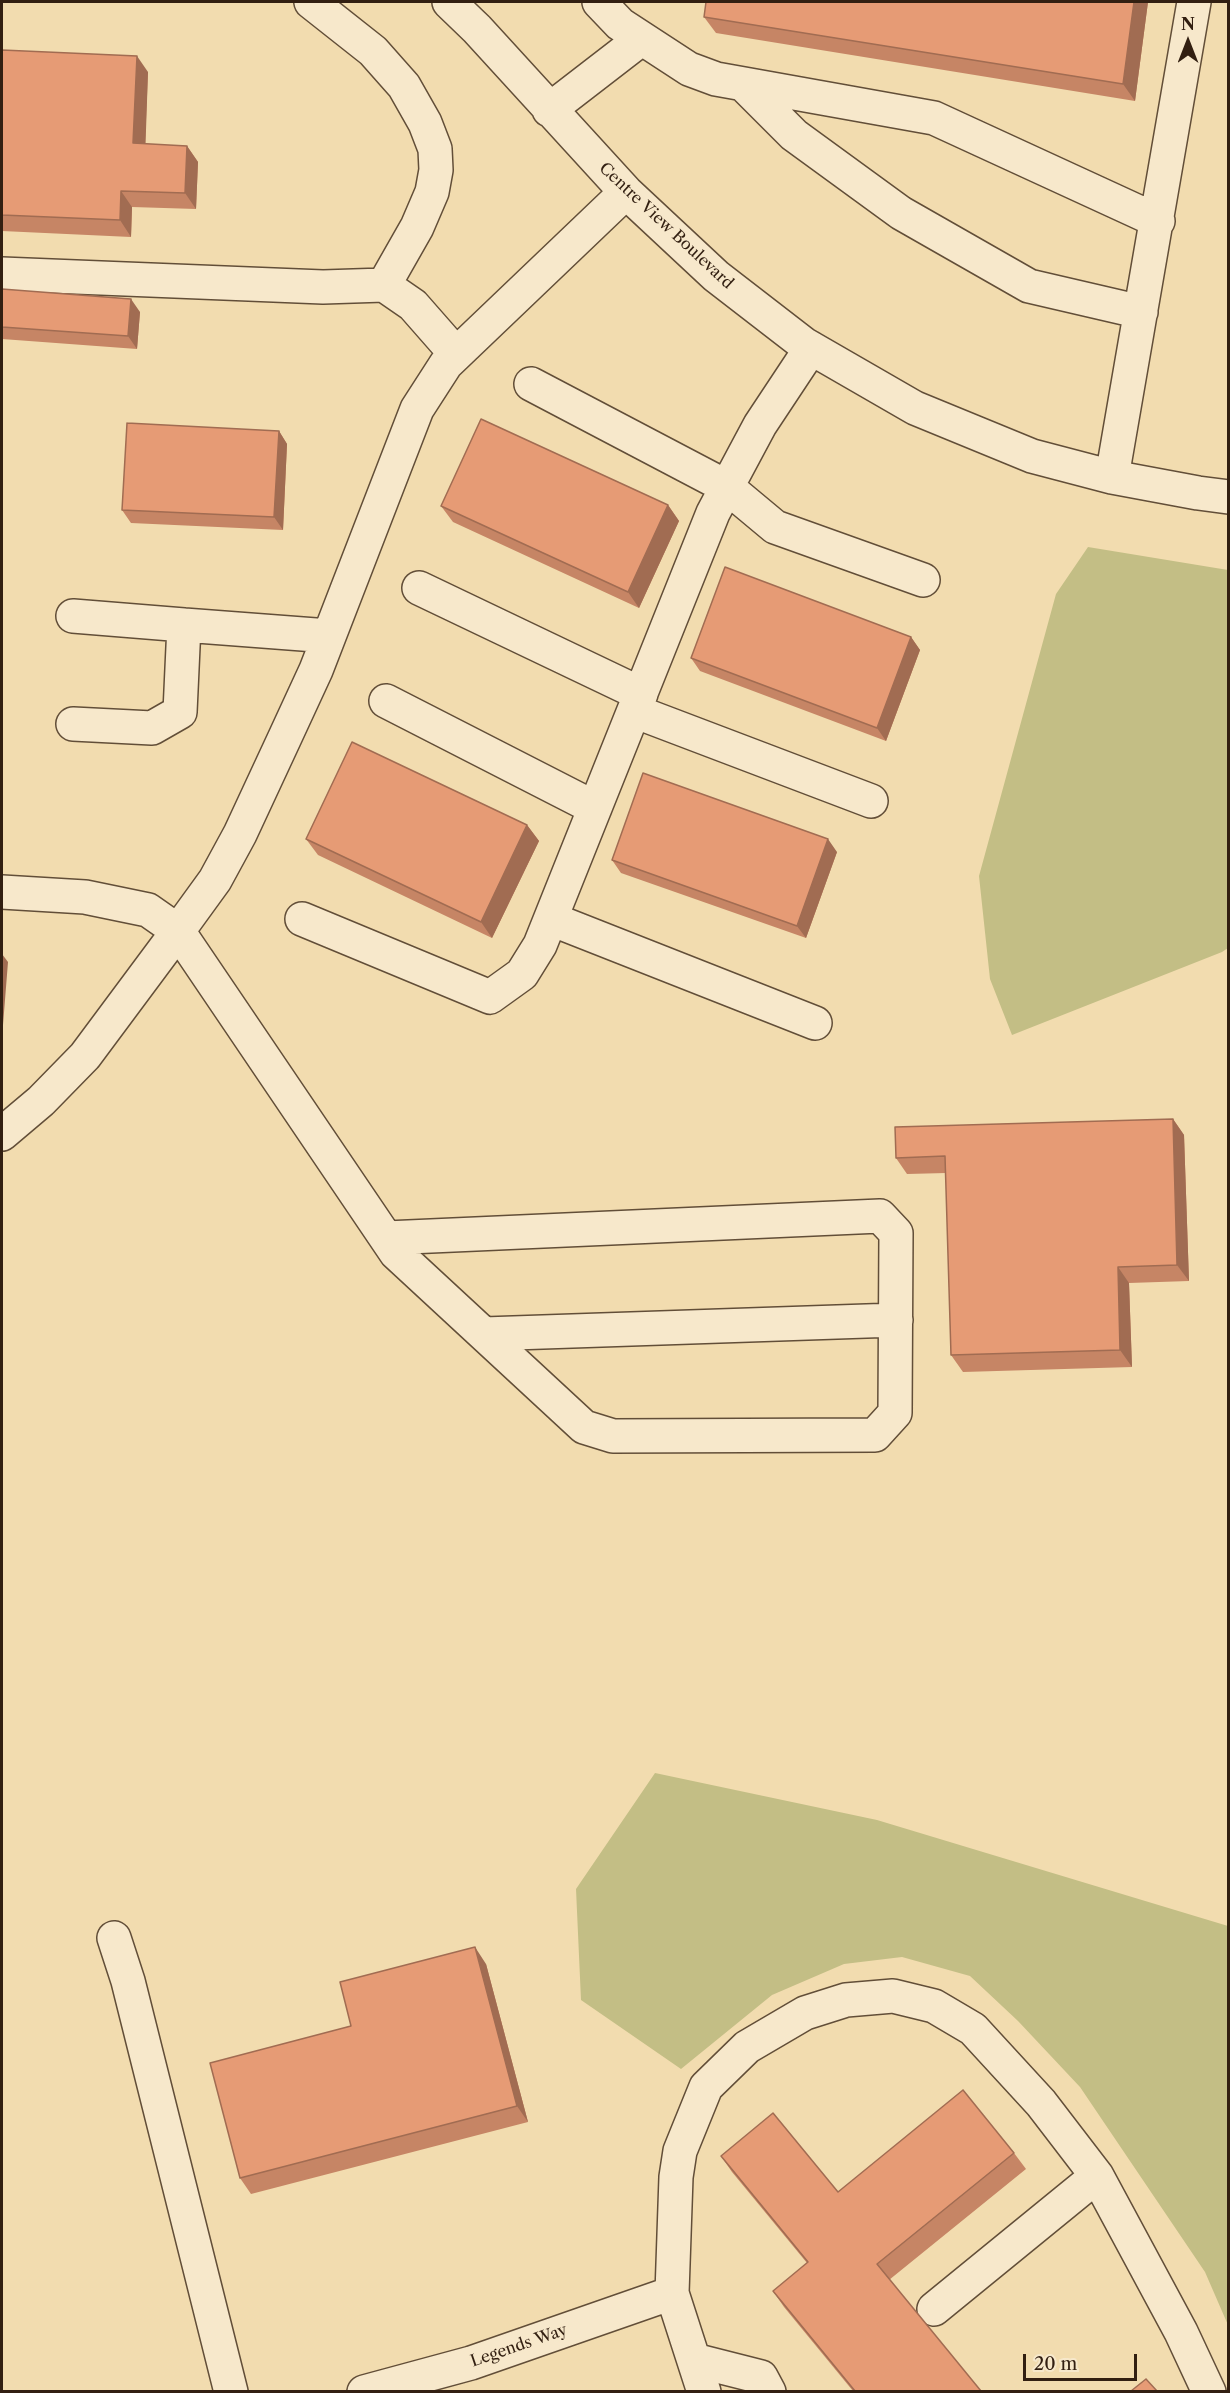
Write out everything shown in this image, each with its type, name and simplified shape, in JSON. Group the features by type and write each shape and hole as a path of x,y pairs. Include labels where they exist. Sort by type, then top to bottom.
{"street":[{"path":"311,2 373,51 404,86 425,123 435,149 436,170 432,192 417,227 384,285"},
{"name":"Centre View Boulevard","path":"449,2 477,29 626,192 716,276 811,348 915,408 1032,456 1112,477 1198,493 1228,496"},
{"path":"599,2 620,24 689,69 716,79 934,118 1158,221"},
{"path":"1112,477 1194,2"},
{"path":"549,110 641,39"},
{"path":"743,84 794,135 911,218 1029,286 1142,312"},
{"path":"2,1134 41,1101 85,1056 214,880 240,834 329,636 417,409 446,364 626,192"},
{"path":"2,274 323,287 384,285 413,305 456,354"},
{"path":"302,919 489,997 522,974 540,945 551,919 713,513 760,425 811,348"},
{"path":"531,384 727,487 775,527 923,580"},
{"path":"419,588 637,702 871,801"},
{"path":"73,616 329,636"},
{"path":"73,724 152,728 180,712 183,625"},
{"path":"386,702 595,808"},
{"path":"2,892 85,897 148,910 178,932 396,1253 584,1427 613,1436 875,1435 895,1413 896,1233 880,1216 386,1238"},
{"path":"551,919 815,1023"},
{"path":"484,1334 896,1320"},
{"path":"114,1938 128,1981 231,2391"},
{"path":"704,2391 672,2293 676,2177 680,2151 706,2087 747,2047 805,2013 846,2000 893,1996 933,2006 973,2029 1041,2103 1097,2176 1181,2332 1209,2391"},
{"path":"934,2309 1097,2176"},
{"name":"Legends Way","path":"364,2391 448,2381 471,2363 672,2293"},
{"path":"694,2360 761,2377 769,2391"}],"shaded area":[{"path":"1088,547 1228,570 1228,948 1012,1035 990,979 979,876 1056,594"},
{"path":"655,1773 877,1820 1228,1926 1228,2325 1205,2272 1080,2087 1018,2021 970,1976 902,1957 844,1964 772,1995 681,2069 581,2000 576,1889"}],"building":[{"path":"706,2 1134,2 1123,84 704,17"},
{"path":"2,50 137,56 133,143 187,146 185,193 121,191 120,220 2,215"},
{"path":"2,289 131,299 128,336 2,327"},
{"path":"481,419 668,505 628,592 441,506"},
{"path":"127,423 279,431 274,517 122,510"},
{"path":"725,567 911,637 877,728 691,658"},
{"path":"352,742 527,825 481,922 306,839"},
{"path":"643,773 828,839 797,926 612,860"},
{"path":"1173,1119 1177,1265 1118,1267 1120,1350 951,1355 945,1156 896,1158 895,1127"},
{"path":"475,1947 517,2106 240,2178 210,2063 351,2026 340,1982"},
{"path":"963,2090 1014,2153 877,2264 981,2391 855,2391 773,2291 808,2262 721,2156 773,2113 838,2192"},
{"path":"1146,2379 1157,2391 1131,2391"}]}
